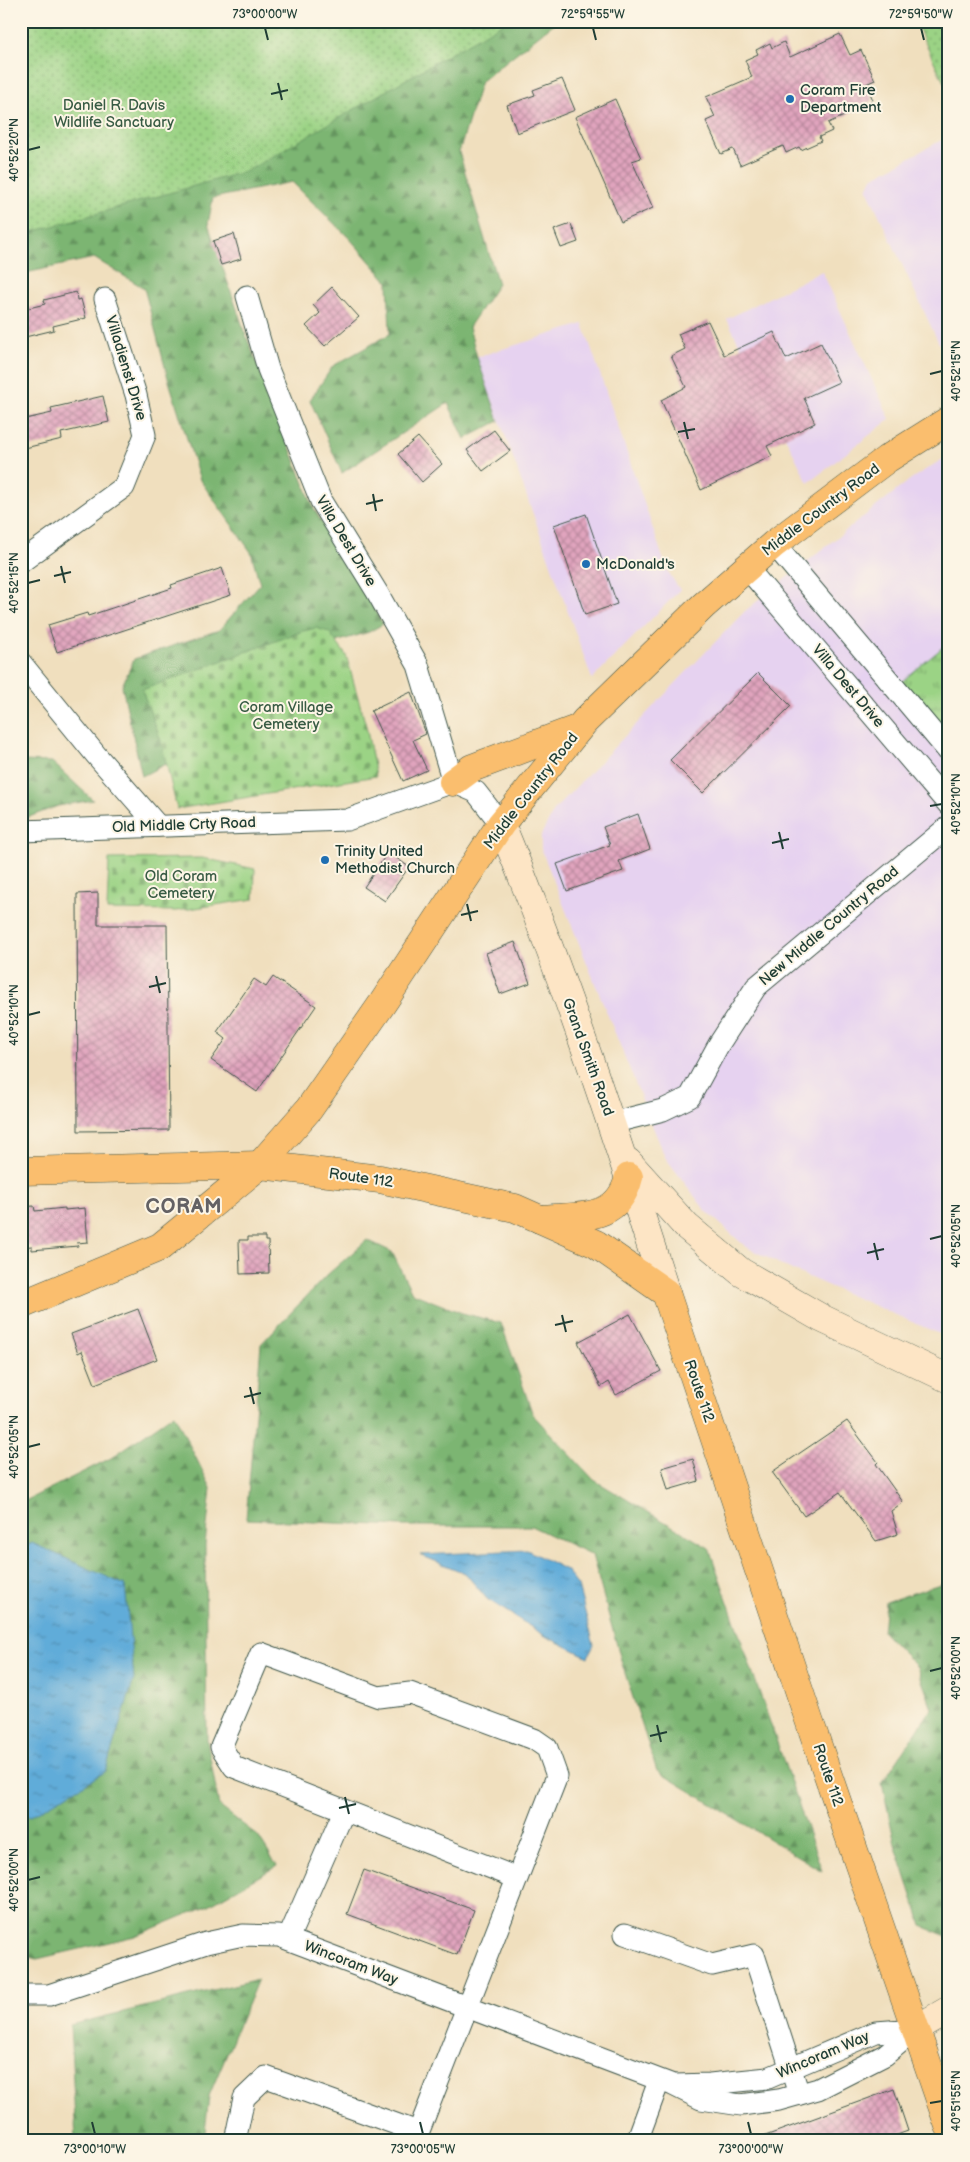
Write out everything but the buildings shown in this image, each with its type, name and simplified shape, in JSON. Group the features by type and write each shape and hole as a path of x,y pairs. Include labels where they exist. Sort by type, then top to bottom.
{"main road":[{"name":"Middle Country Road","path":"21,1305 160,1247 260,1165 309,1110 382,1004 501,824 579,728 703,606 774,544 887,460 949,420"},
{"path":"453,782 472,768 579,728"},
{"name":"Grand Smith Road","path":"501,824 522,873 612,1123 666,1294"},
{"name":"Route 112","path":"21,1171 260,1165 380,1180 515,1208 596,1244 666,1294 816,1740 949,2126"},
{"path":"539,1219 599,1213 612,1208 626,1191 625,1166"},
{"path":"625,1166 686,1226 741,1272 821,1318 949,1379"},
{"path":"916,2029 949,2010"}],"street":[{"name":"Villa Dest Drive","path":"247,296 268,369 321,501 418,665 453,782"},
{"name":"Villadienst Drive","path":"21,562 124,487 145,435 136,395 105,299"},
{"path":"774,544 949,752"},
{"name":"Villa Dest Drive","path":"747,568 949,805"},
{"path":"21,662 96,755 158,826"},
{"name":"Old Middle Crty Road","path":"21,831 347,820 453,782"},
{"path":"453,782 476,792 501,824"},
{"name":"New Middle Country Road","path":"612,1123 663,1110 690,1097 718,1044 756,987 949,826"},
{"path":"235,2141 244,2098 266,2077 417,2136 558,1776 547,1748 534,1739 410,1693 379,1698 261,1653 220,1747 234,1767 517,1878"},
{"path":"288,1939 344,1811"},
{"path":"625,1934 712,1966 754,1955 799,2094"},
{"name":"Wincoram Way","path":"21,1995 49,1995 206,1943 243,1935 279,1936 467,2006 666,2083 701,2099 741,2105 779,2100 818,2088 885,2055 916,2029"},
{"name":"Wincoram Way","path":"666,2083 710,2084 768,2078 876,2032 916,2029"},
{"path":"637,2141 666,2083"}],"shaded area":[{"path":"949,136 949,365 867,189 872,178"},
{"path":"822,271 890,419 808,483 727,319"},
{"path":"583,324 667,570 680,590 592,679 477,357"},
{"path":"949,455 949,1338 792,1270 746,1247 705,1210 665,1157 541,849 541,835 555,809 745,611 911,479"}],"green space":[{"path":"21,21 557,21 481,81 459,152 498,284 469,327 499,421 465,439 448,403 342,473 310,400 333,366 390,334 388,282 351,240 292,182 213,198 208,224 245,333 314,509 383,624 369,632 206,681 187,753 142,776 122,686 134,659 219,630 260,584 251,552 200,480 168,378 144,288 94,258 21,274"},
{"name":"Daniel R. Davis Wildlife Sanctuary","path":"21,21 507,21 247,171 21,235"},
{"path":"915,21 949,21 949,93"},
{"name":"Coram Village Cemetery","path":"316,628 329,632 346,655 366,726 376,776 177,809 161,741 142,690 303,631"},
{"path":"949,642 949,740 900,683"},
{"path":"21,761 52,762 93,800 58,806 21,820"},
{"name":"Old Coram Cemetery","path":"202,858 255,869 254,899 176,911 107,910 109,859"},
{"path":"367,1240 392,1252 412,1293 462,1313 501,1323 533,1415 594,1480 709,1548 822,1871 657,1771 623,1667 592,1555 531,1526 401,1526 246,1519 261,1344 327,1275"},
{"path":"174,1414 211,1488 205,1545 207,1740 219,1806 258,1836 277,1866 209,1905 135,1936 37,1959 21,1954 21,1809 29,1817 32,1544 21,1549 21,1503 111,1458"},
{"path":"943,1583 949,1589 949,1937 922,1926 895,1844 882,1783 932,1708 917,1667 883,1632 886,1602"},
{"path":"258,1979 209,2096 204,2141 76,2141 70,2025"}],"water":[{"path":"32,1543 125,1585 134,1679 105,1772 29,1817 21,1809 21,1549"},
{"path":"527,1550 566,1570 578,1586 594,1645 588,1657 547,1637 487,1599 465,1573 420,1555"}],"place":[{"name":"Coram Fire Department","path":"790,99"},
{"name":"McDonald's","path":"586,564"},
{"name":"Trinity United Methodist Church","path":"325,860"}],"district":[{"name":"CORAM","path":"184,1207"}]}
